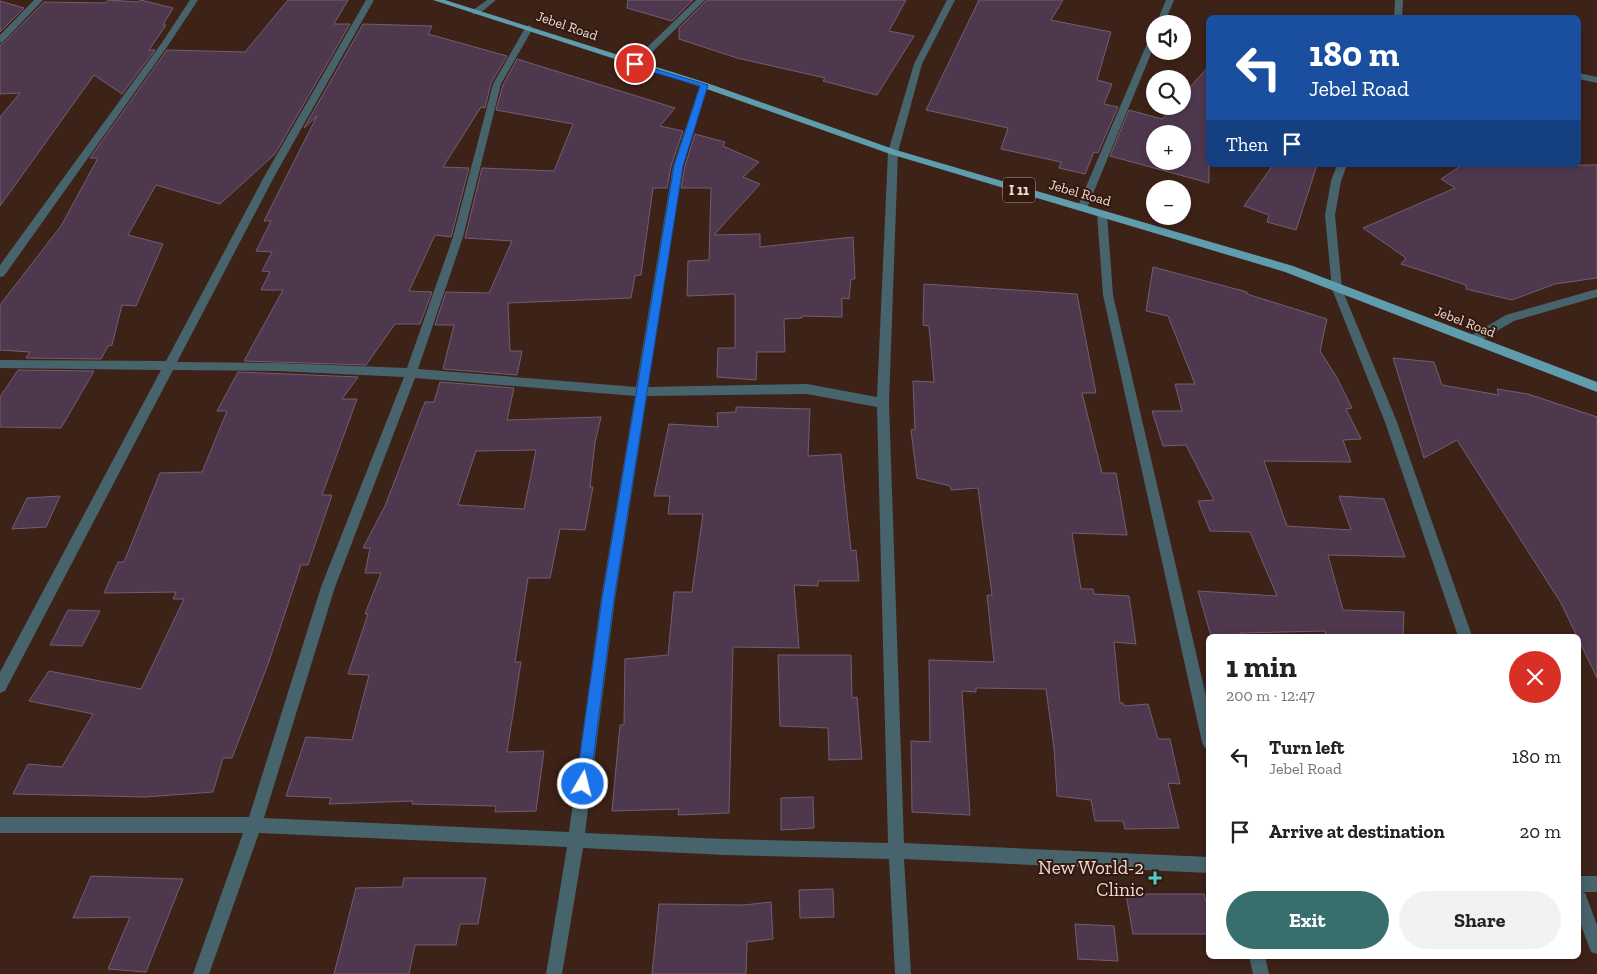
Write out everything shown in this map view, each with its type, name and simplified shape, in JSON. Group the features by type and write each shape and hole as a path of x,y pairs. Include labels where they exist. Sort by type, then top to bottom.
{"main road":[{"name":"Jebel Road","path":"437,0 704,85 893,152 1289,269 1597,387"}],"street":[{"path":"0,40 39,0"},
{"path":"0,273 164,46 194,0"},
{"path":"0,686 269,177 370,0"},
{"path":"476,12 492,0"},
{"path":"635,64 701,0"},
{"path":"903,974 896,851 883,403 893,152 918,64 951,0"},
{"path":"1164,15 1170,0"},
{"path":"1398,15 1399,0"},
{"path":"201,974 254,825 328,587 411,373 458,236 497,84 528,28"},
{"path":"1082,208 1146,55"},
{"path":"1581,76 1597,80"},
{"path":"554,974 576,840 608,599 678,166 704,85"},
{"path":"1342,167 1330,214 1338,289 1390,422 1464,634"},
{"path":"1102,214 1108,295 1206,729"},
{"path":"1474,339 1510,318 1597,293"},
{"path":"0,364 278,367 411,373 641,392 807,388 883,403"},
{"path":"0,826 254,825 576,840 896,851 1206,865"},
{"path":"1581,884 1597,884"},
{"path":"1581,904 1597,946"},
{"path":"1258,959 1261,974"}],"building":[{"path":"108,0 138,2 141,0 173,8 163,25 166,25 149,50 155,50 122,94 94,75 0,206 0,117 20,93 0,94 0,45 44,2 106,3"},
{"path":"288,0 348,0 334,24 350,24 275,154 220,204 156,185 128,235 163,244 136,306 122,305 112,345 108,346 101,359 26,358 30,352 0,350 0,305 61,226 98,158 90,158 167,50 245,52"},
{"path":"628,0 693,0 672,21 627,8"},
{"path":"707,0 906,0 889,31 914,36 877,95 823,81 825,78 737,58 679,39 679,28"},
{"path":"979,0 1063,0 1051,20 1111,32 1097,80 1112,84 1104,104 1118,107 1098,153 1094,152 1085,174 1059,168 1061,162 1001,149 1008,128 926,110"},
{"path":"0,1 24,8 0,32"},
{"path":"363,24 432,26 428,34 507,56 491,83 485,108 481,107 443,167 469,168 451,237 435,235 409,291 432,292 420,324 395,324 366,365 244,361 283,290 261,290 270,272 262,271 272,252 256,251 271,221 264,221 317,116 304,128"},
{"path":"517,59 675,108 660,126 683,131 671,166 667,188 653,188 641,275 635,276 631,298 508,303 510,351 522,351 517,375 443,369 454,325 435,325 446,292 489,293 512,241 465,238 482,168 554,171 573,124 496,110 503,85"},
{"path":"1206,69 1206,167 1209,167 1209,183 1161,170 1191,170 1191,125 1146,125 1146,166 1110,156 1129,110 1162,119 1165,115 1191,115 1191,86"},
{"path":"695,134 725,142 723,146 759,162 743,177 760,184 714,235 760,234 760,247 853,237 855,279 851,279 849,299 842,298 842,317 802,316 802,318 784,319 785,352 757,352 756,380 717,377 718,348 735,348 735,294 687,296 688,261 709,260 711,188 681,188 685,166"},
{"path":"1581,165 1597,165 1597,278 1555,284 1512,300 1466,289 1466,285 1401,264 1406,258 1363,228 1455,188 1441,179 1459,167 1581,167"},
{"path":"1272,167 1316,167 1296,230 1267,222 1269,215 1244,206"},
{"path":"1153,267 1247,292 1247,294 1327,319 1320,351 1336,376 1352,408 1346,409 1361,439 1343,440 1351,462 1264,461 1287,526 1351,530 1339,496 1384,499 1405,557 1328,555 1343,610 1404,612 1403,634 1326,634 1325,631 1210,634 1198,591 1277,596 1250,532 1210,531 1198,501 1214,500 1186,445 1163,446 1152,411 1182,411 1175,384 1195,384 1168,316 1146,311"},
{"path":"924,284 1077,294 1096,393 1082,393 1102,473 1116,473 1127,535 1072,533 1081,589 1093,589 1094,594 1129,596 1136,644 1114,642 1120,703 1123,703 1124,706 1148,704 1158,739 1170,739 1180,784 1168,783 1179,828 1125,829 1123,821 1095,821 1091,800 1057,796 1054,748 1046,689 976,688 976,692 962,691 970,815 912,812 911,741 930,742 929,660 994,662 987,595 992,595 978,488 951,490 950,486 917,478 911,430 915,429 913,381 934,382 929,326 923,325"},
{"path":"1393,358 1434,362 1442,385 1499,395 1497,389 1528,394 1597,417 1597,678 1581,645 1581,634 1576,634 1561,603 1457,440 1424,458"},
{"path":"18,370 94,371 61,428 0,427 0,397"},
{"path":"238,372 358,377 342,399 357,399 322,495 332,495 308,565 301,565 268,664 232,758 223,758 213,792 145,797 13,794 28,764 62,767 93,714 29,701 49,671 141,689 184,599 173,599 176,592 104,593 118,562 124,562 160,473 202,472 227,411 217,411"},
{"path":"440,382 514,388 507,420 601,417 595,442 590,487 593,487 585,530 560,529 550,578 528,578 515,662 521,662 507,752 544,751 536,811 495,812 496,806 412,804 413,801 329,804 331,798 286,796 306,737 352,740 369,675 348,674 368,614 365,614 381,573 365,573 370,548 363,548 385,506 425,402 434,402","holes":["536,450 524,509 458,505 476,451"]},
{"path":"736,407 810,409 808,456 841,454 851,551 856,550 859,581 818,581 818,586 794,585 799,648 733,647 729,813 678,815 679,809 612,811 620,725 624,725 625,659 668,655 674,592 692,592 703,514 668,514 670,496 654,496 669,424 718,427 717,413 736,412"},
{"path":"60,496 46,527 12,529 27,498"},
{"path":"68,610 100,611 82,646 50,645"},
{"path":"778,655 851,655 852,698 857,697 862,759 829,760 828,728 780,726"},
{"path":"813,797 814,828 781,830 781,798"},
{"path":"91,876 183,879 146,972 108,969 130,917 73,918"},
{"path":"404,878 486,878 478,924 460,924 456,945 415,945 409,974 334,974 356,888 402,887"},
{"path":"833,889 834,917 800,918 799,890"},
{"path":"1126,894 1204,894 1206,902 1206,934 1133,934"},
{"path":"771,902 773,939 747,942 746,974 652,974 659,904 744,905"},
{"path":"1075,924 1114,926 1118,961 1078,959"}],"place":[{"name":"New World-2 Clinic","path":"1155,878"}],"route":[{"path":"583,784 608,599 678,166 704,85 635,64"}]}
